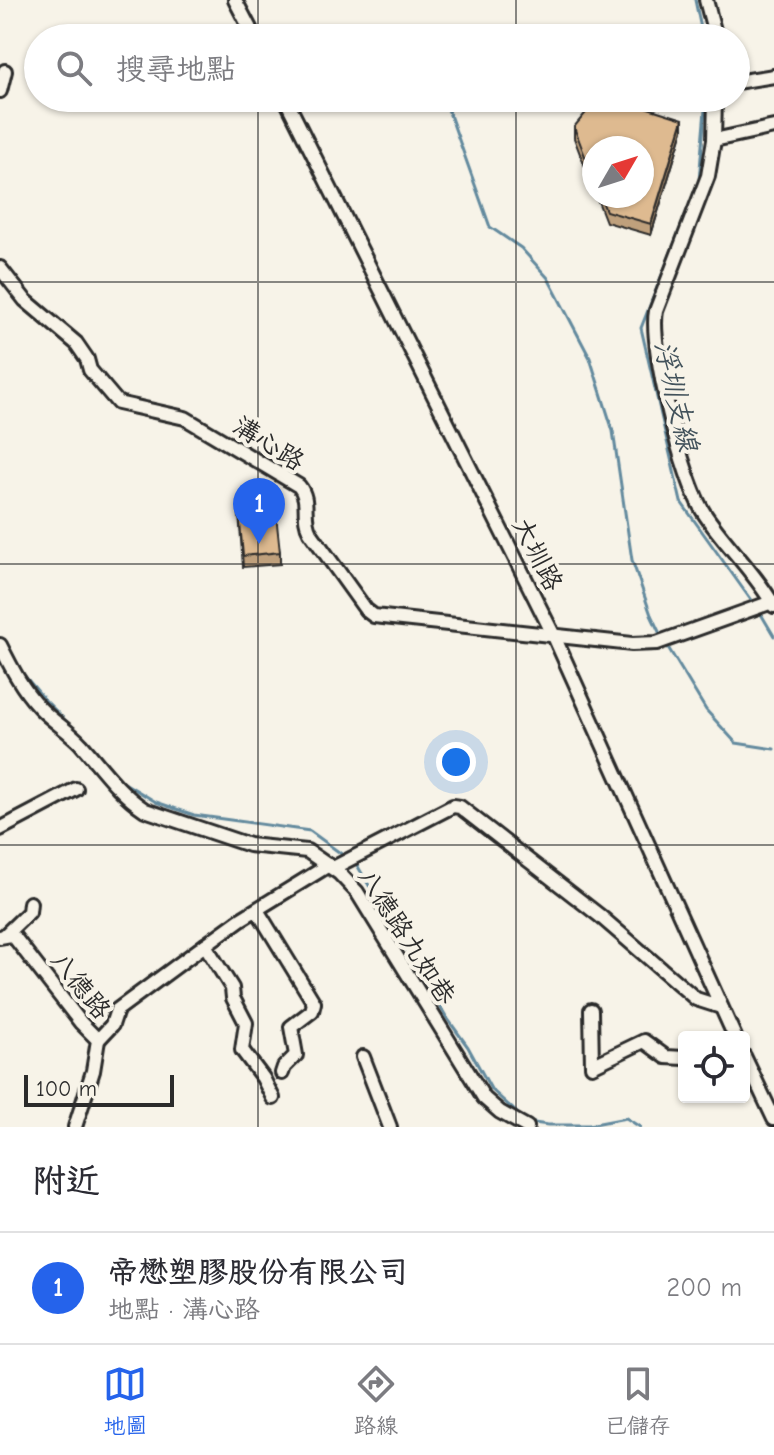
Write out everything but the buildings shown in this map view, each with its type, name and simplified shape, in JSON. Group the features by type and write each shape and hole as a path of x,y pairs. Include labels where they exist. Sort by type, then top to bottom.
{"street":[{"path":"235,0 248,24"},
{"path":"706,0 712,24"},
{"path":"0,91 5,71"},
{"path":"750,80 774,76"},
{"name":"大圳路","path":"292,112 553,634 732,1031"},
{"path":"715,112 714,140 705,185 656,311 656,341 690,488 765,606"},
{"path":"714,140 774,127"},
{"name":"溝心路","path":"0,268 25,300 76,343 87,359 90,370 118,403 185,418 299,486 306,498 305,520 310,532 370,613 385,619 632,644 664,641 765,606"},
{"name":"八德路九如巷","path":"0,645 17,678 40,709 80,744 109,779 145,810 249,845 307,851 335,866 357,892 484,1098 509,1118 527,1127"},
{"path":"0,829 76,789"},
{"path":"98,1040 112,1025 117,1010 257,910 453,806 460,807 600,916 696,999 721,1007"},
{"path":"2,936 29,912 30,903"},
{"path":"257,910 314,1003 312,1011 292,1025 296,1055 282,1073"},
{"name":"八德路","path":"2,936 15,938 81,1023 98,1040 93,1071 75,1127"},
{"path":"205,945 232,988 233,998 246,1023 241,1045 243,1053 263,1078 273,1098"},
{"path":"591,1010 592,1066 644,1041 666,1057 678,1058"},
{"path":"363,1057 390,1127"},
{"path":"750,1069 774,1119"}],"waterway":[{"name":"浮圳支線","path":"695,0 700,24"},
{"path":"449,112 490,227 521,248 548,278 590,358 613,431 632,560 662,638"},
{"name":"浮圳支線","path":"705,112 699,181 641,328 681,502 753,603"},
{"name":"浮圳支線","path":"758,609 774,636"},
{"path":"666,644 706,710 736,743 774,749"},
{"path":"18,668 78,733"},
{"path":"102,759 121,781 156,802 194,815 310,831 347,858"},
{"path":"353,862 491,1089 527,1122 589,1125 626,1118 640,1127"}],"place":[{"name":"帝懋塑膠股份有限公司","path":"259,544"}]}
